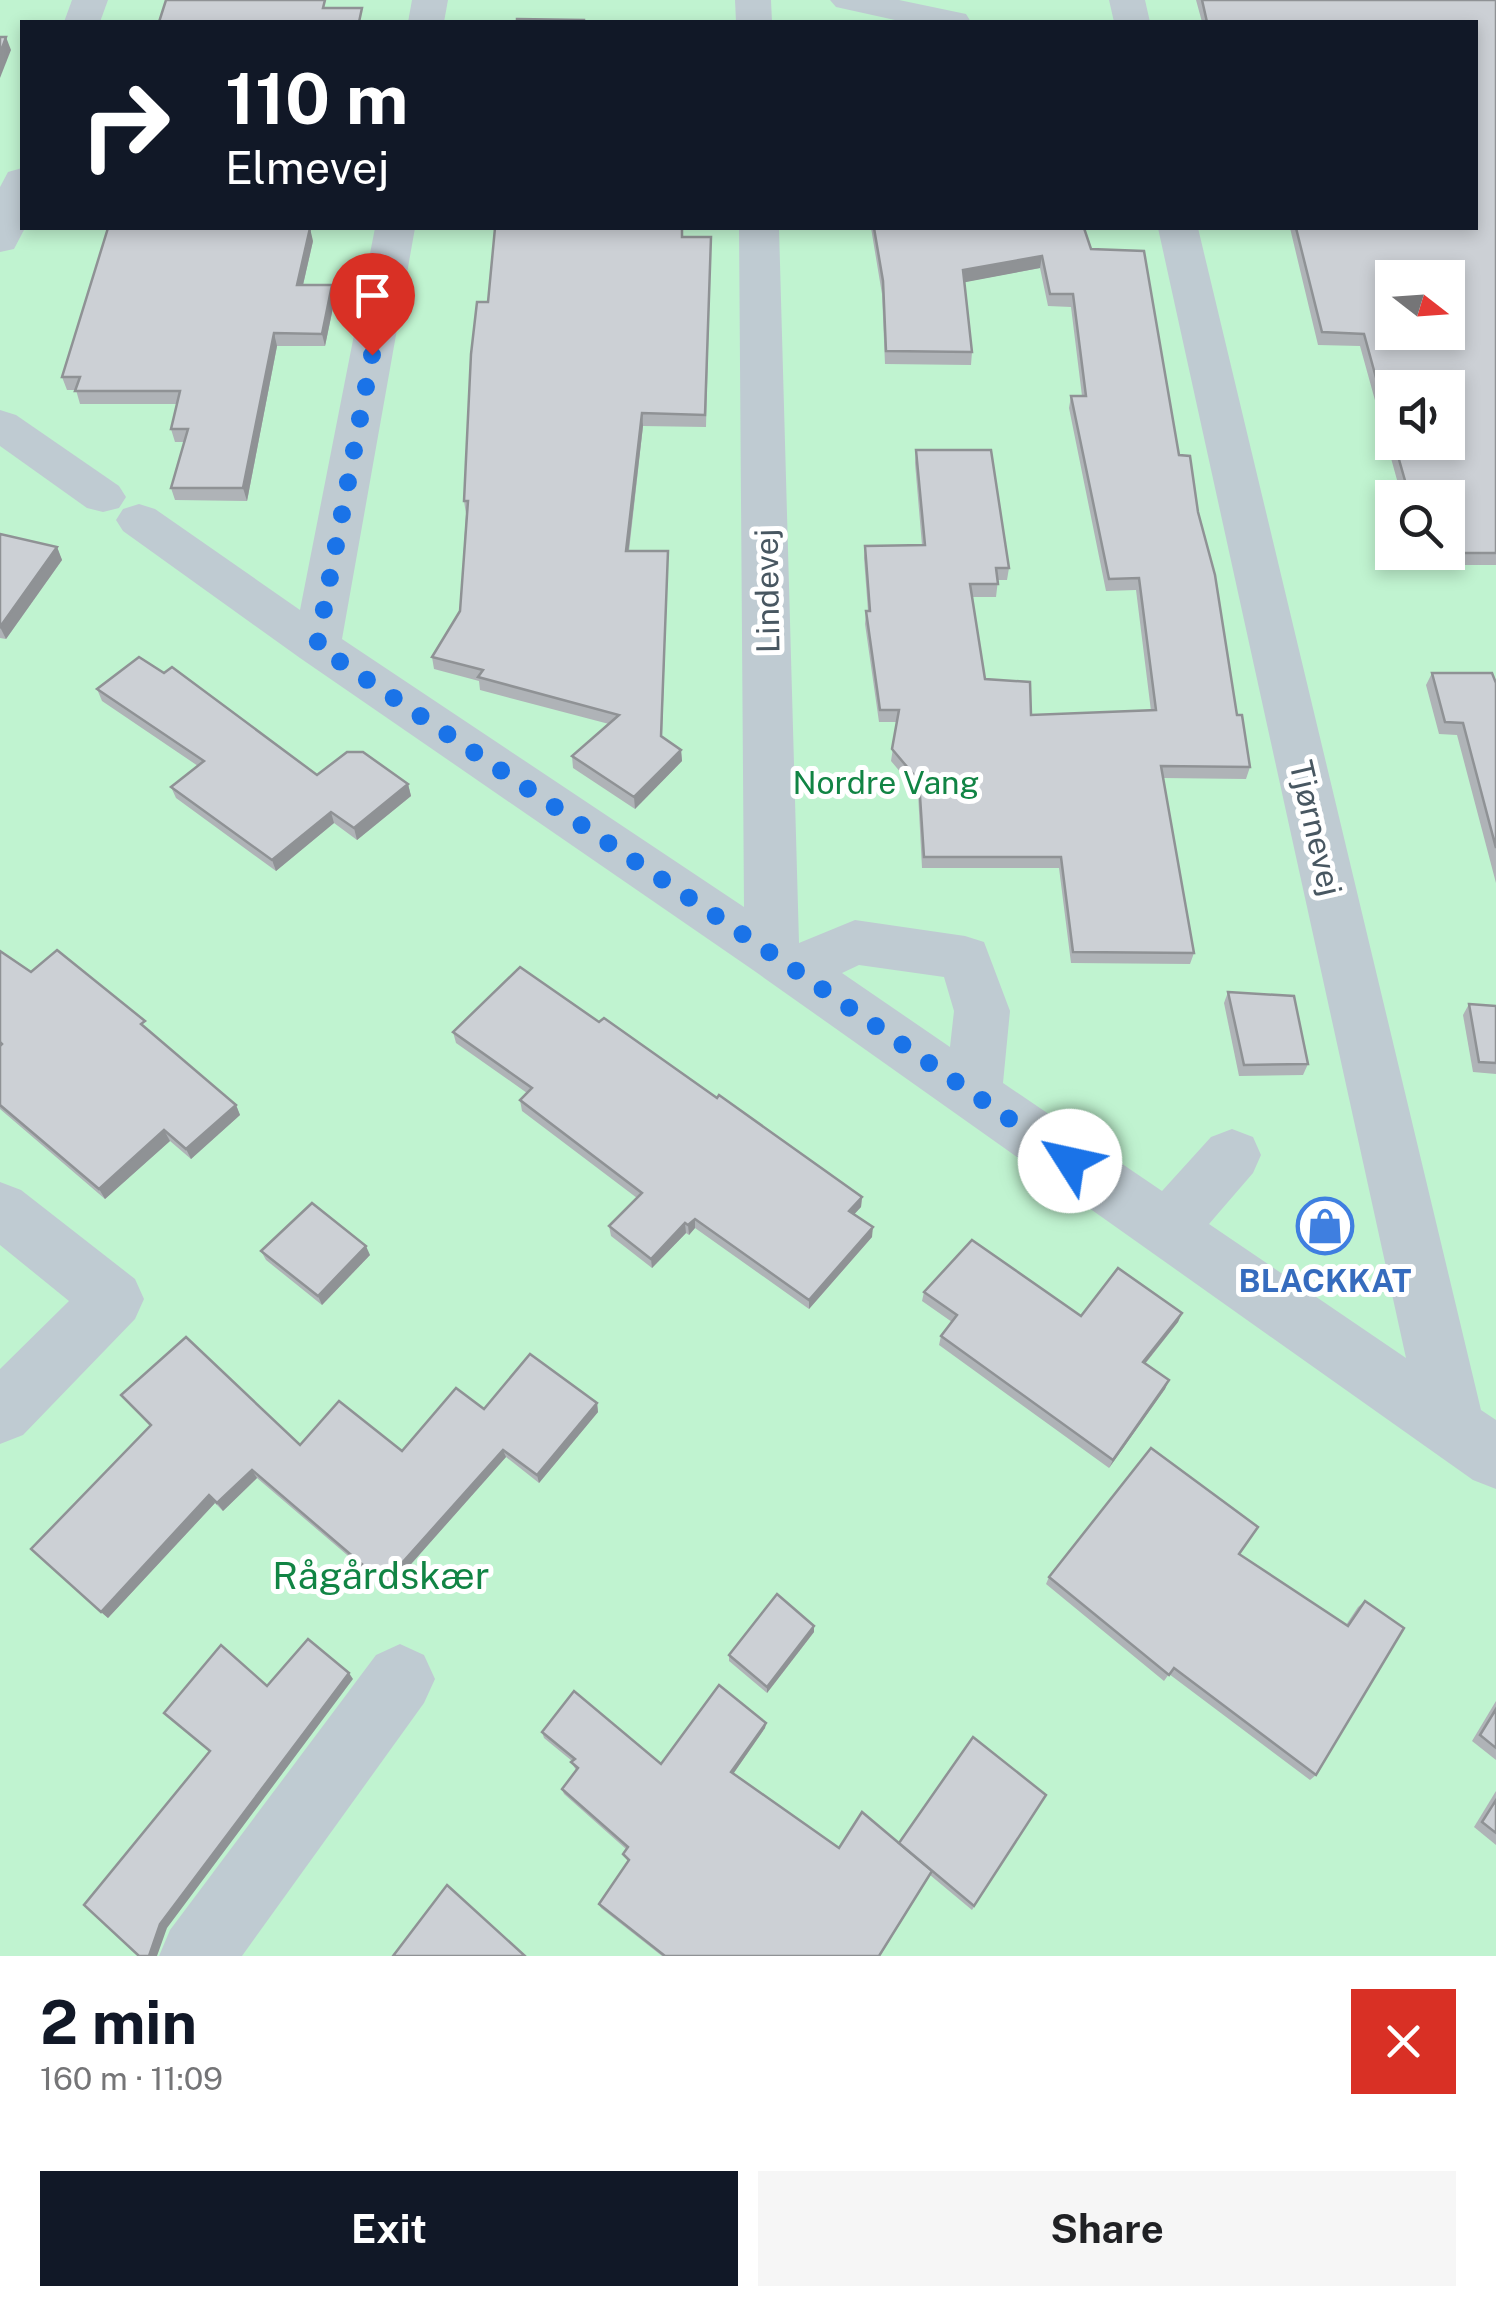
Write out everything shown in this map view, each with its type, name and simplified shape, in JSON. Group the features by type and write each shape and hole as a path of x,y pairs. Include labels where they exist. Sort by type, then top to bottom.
{"street":[{"path":"848,0 943,20"},
{"path":"0,240 20,185"},
{"path":"317,646 394,230"},
{"name":"Lindevej","path":"759,230 784,962"},
{"name":"Tjørnevej","path":"1178,230 1474,1443"},
{"path":"0,425 317,646 784,962 1474,1443"},
{"path":"784,962 855,942 965,958 982,1011 973,1094"},
{"path":"1167,1228 1232,1155"},
{"path":"0,1209 113,1299 0,1413"},
{"path":"196,1956 400,1679"}],"green space":[{"name":"Nordre Vang","path":"0,0 1496,0 1496,1956 0,1956"}],"building":[{"path":"166,0 325,0 323,8 362,8 359,20 160,20"},
{"path":"1202,0 1496,0 1496,553 1465,553 1465,480 1405,480 1399,460 1465,460 1465,370 1375,370 1375,374 1364,334 1322,332 1296,230 1478,230 1478,20 1207,20"},
{"path":"107,230 310,230 297,285 332,285 322,334 274,333 243,488 171,488 188,429 171,429 180,391 75,391 80,377 62,377"},
{"path":"495,230 682,230 682,237 711,237 705,415 642,413 626,551 668,551 661,736 681,750 634,797 572,756 619,715 478,677 483,670 432,657 460,611 468,501 464,501 471,354 477,302 488,302"},
{"path":"874,230 1085,230 1091,249 1144,251 1179,455 1190,456 1250,767 1161,766 1194,953 1073,952 1061,857 924,857 919,781 892,749 899,710 880,710 866,611 870,611 865,546 925,545 916,450 991,450 1009,568 996,568 998,584 970,584 985,679 1030,682 1031,715 1156,710 1139,578 1109,579 1071,396 1086,396 1073,294 1050,294 1042,256 963,270 972,352 886,351 883,281"},
{"path":"0,534 57,547 0,627"},
{"path":"139,657 164,673 172,667 317,775 347,752 363,752 408,784 354,828 331,812 272,860 171,787 204,761 97,689"},
{"path":"1432,673 1492,673 1496,683 1496,848 1463,723 1445,722"},
{"path":"57,950 145,1021 141,1024 236,1105 186,1149 164,1130 99,1189 0,1105 0,951 31,972"},
{"path":"520,967 599,1022 604,1018 717,1098 719,1095 862,1197 849,1211 873,1227 809,1300 695,1219 685,1223 651,1259 609,1226 642,1193 520,1100 532,1088 453,1032"},
{"path":"1228,992 1294,996 1308,1064 1244,1065"},
{"path":"1469,1004 1496,1006 1496,1063 1479,1062"},
{"path":"312,1203 366,1246 318,1296 261,1251"},
{"path":"972,1240 1081,1316 1118,1268 1182,1313 1143,1362 1169,1380 1113,1460 941,1336 957,1315 924,1292"},
{"path":"186,1337 300,1445 339,1401 402,1451 456,1388 484,1409 530,1354 597,1403 537,1475 503,1450 384,1583 252,1470 217,1503 209,1495 101,1612 31,1549 151,1425 121,1395"},
{"path":"1151,1448 1258,1527 1239,1554 1348,1626 1365,1601 1404,1628 1316,1775 1174,1668 1169,1675 1049,1577"},
{"path":"777,1594 814,1626 767,1687 729,1655"},
{"path":"308,1639 349,1673 160,1924 149,1956 139,1956 84,1905 210,1751 164,1713 221,1645 267,1686"},
{"path":"719,1685 766,1723 731,1772 839,1848 862,1812 932,1871 879,1956 665,1956 599,1904 629,1860 623,1854 628,1847 562,1789 578,1768 571,1762 575,1759 542,1732 574,1691 661,1764"},
{"path":"1496,1709 1496,1748 1480,1735"},
{"path":"973,1737 1046,1795 974,1906 899,1843"},
{"path":"1496,1800 1496,1833 1482,1822"},
{"path":"447,1885 525,1956 393,1956"}],"place":[{"name":"BLACKKAT","path":"1325,1226"}],"route":[{"path":"372,355 317,646 1070,1161"}],"park label":[{"name":"Rågårdskær","path":"381,1575"}]}
